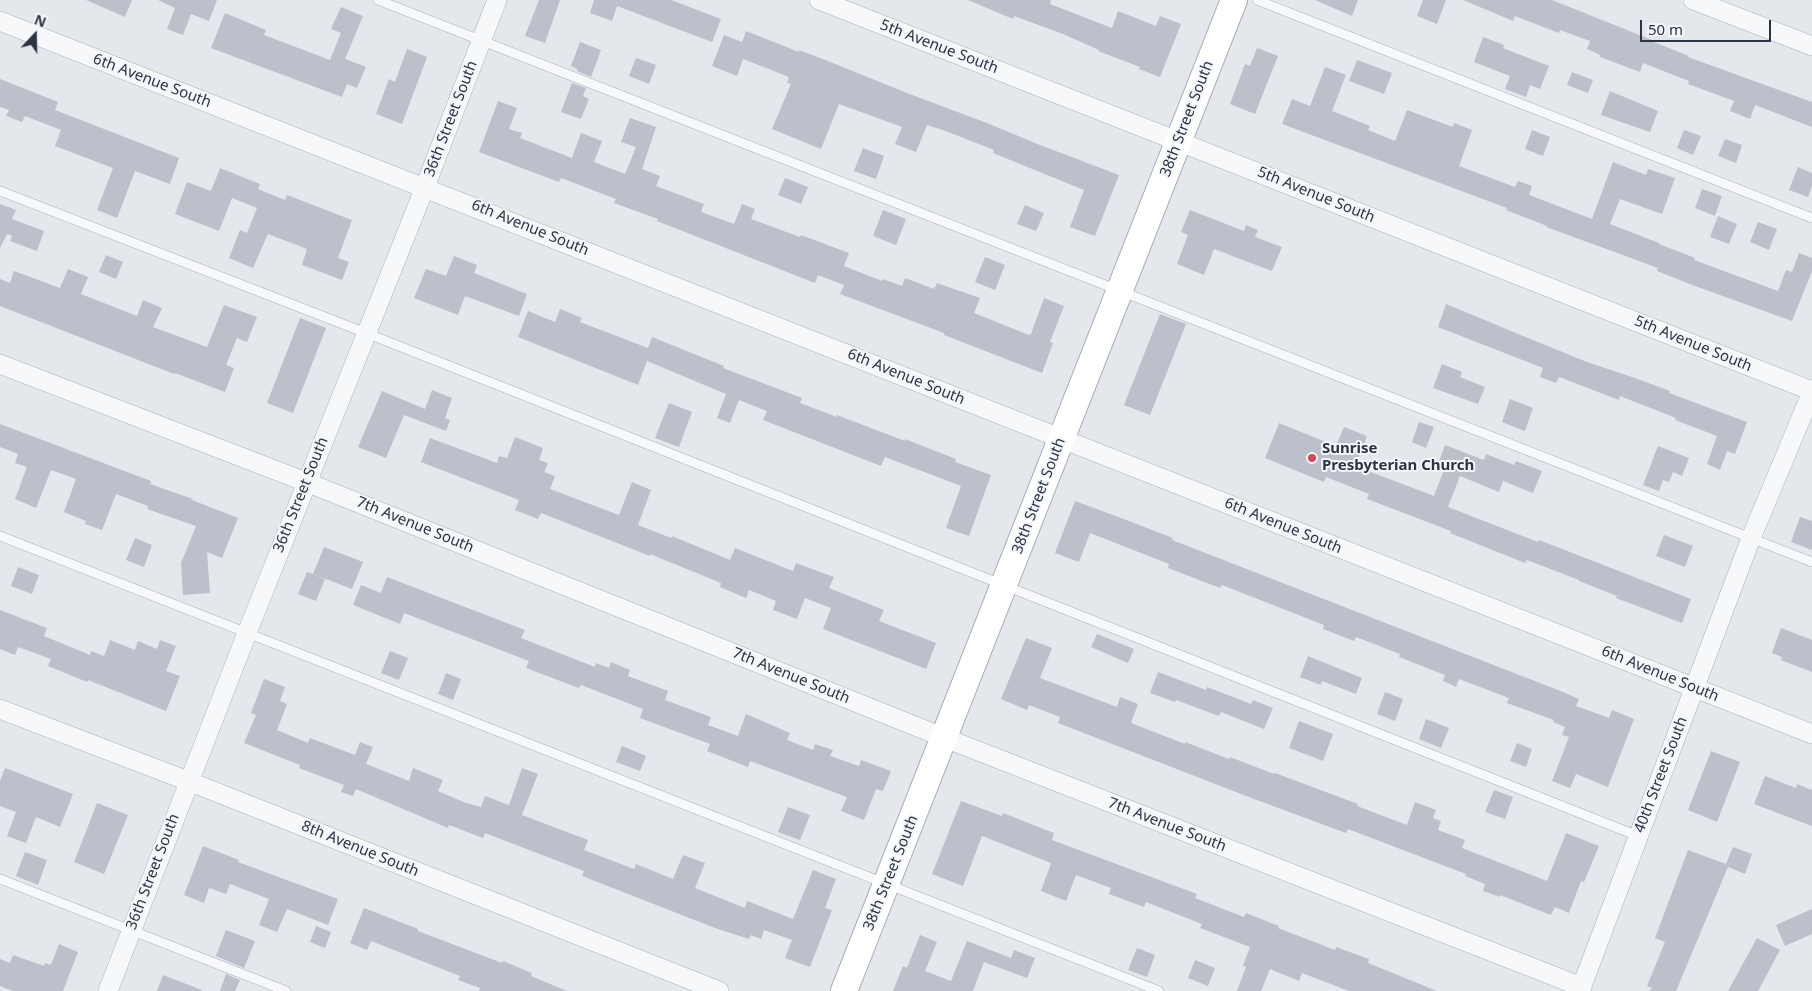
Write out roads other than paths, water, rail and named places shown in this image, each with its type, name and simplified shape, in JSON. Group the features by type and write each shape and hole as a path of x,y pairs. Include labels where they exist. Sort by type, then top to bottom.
{"main road":[{"name":"38th Street South","path":"844,991 1234,0"}],"street":[{"name":"36th Street South","path":"108,991 188,781 425,187 497,0"},
{"name":"5th Avenue South","path":"819,0 1812,391"},
{"path":"1693,0 1812,46"},
{"name":"6th Avenue South","path":"0,21 1812,734"},
{"name":"7th Avenue South","path":"0,364 306,482 945,738 1581,989"},
{"name":"40th Street South","path":"1581,989 1751,538 1812,391"},
{"name":"8th Avenue South","path":"0,709 188,781 719,991"}],"lane":[{"path":"378,0 1812,562"},
{"path":"1257,0 1812,218"},
{"path":"0,191 1638,836"},
{"path":"0,536 1159,991"},
{"path":"0,879 286,991"}],"place":[{"name":"Sunrise Presbyterian Church","path":"1312,458"}]}
